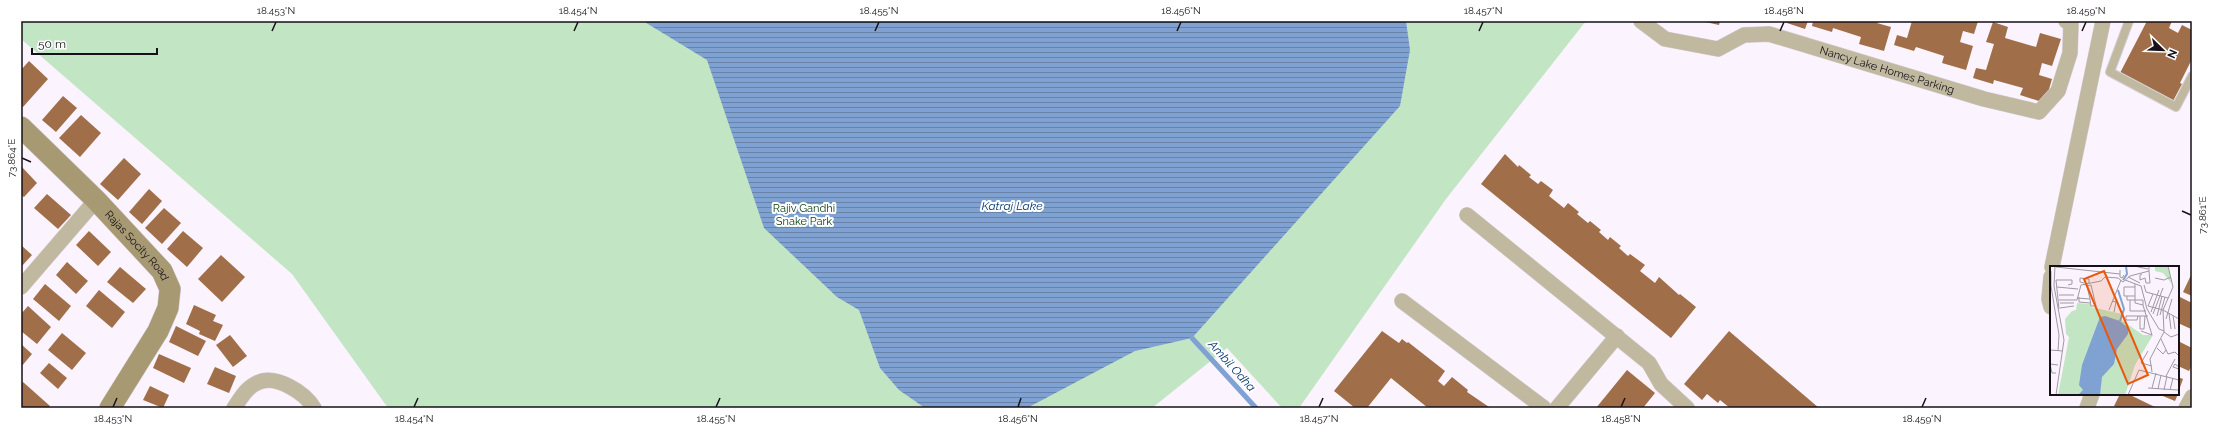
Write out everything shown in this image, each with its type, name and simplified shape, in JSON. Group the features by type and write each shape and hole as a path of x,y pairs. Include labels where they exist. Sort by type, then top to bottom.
{"street":[{"name":"Nancy Lake Homes Parking","path":"1641,21 1665,39 1718,49 1744,35 1769,34 1984,99 2039,112 2058,91 2070,53 2071,21 2066,21"},
{"path":"2052,266 2103,21"},
{"name":"Rajas Socity Road","path":"21,127 96,200 162,271 170,289 168,308 158,331 110,408"},
{"path":"21,287 96,200"},
{"path":"1467,214 1650,363 1661,384 1687,408"},
{"path":"2050,288 2050,304"},
{"path":"1402,301 1544,408"},
{"path":"1557,408 1617,336"},
{"path":"234,408 245,392 258,382 273,381 296,391 310,402 314,408"},
{"path":"2087,408 2092,395"},
{"path":"2186,408 2192,397"}],"lane":[{"path":"2129,21 2110,72 2176,107 2192,76"}],"green space":[{"name":"Rajiv Gandhi Snake Park","path":"21,21 1586,21 1446,199 1299,408 1282,408 1227,348 1152,408 388,408 292,274 21,39"}],"water":[{"name":"Katraj Lake","path":"643,21 1406,21 1410,50 1400,106 1192,338 1135,351 1027,408 925,408 899,390 880,368 859,310 837,297 764,228 707,60"}],"building":[{"path":"1701,21 1720,21 1719,25"},
{"path":"1781,21 1808,21 1805,29"},
{"path":"1813,21 1878,21 1877,23 1891,27 1884,51 1859,44 1861,37 1833,28 1832,32 1812,26"},
{"path":"1912,21 1978,21 1974,34 1963,31 1960,42 1973,46 1966,70 1942,63 1944,56 1916,47 1914,51 1894,45 1897,35 1907,38"},
{"path":"2147,21 2172,21 2169,28 2178,33 2182,25 2192,30 2192,59 2173,101 2120,73"},
{"path":"1993,22 2008,27 2005,38 2036,47 2040,33 2061,39 2052,66 2042,63 2039,75 2052,79 2045,103 2020,95 2023,88 1994,80 1993,84 1973,78 1976,68 1986,70 1994,44 1986,42"},
{"path":"29,61 48,79 23,107 21,105 21,70"},
{"path":"63,96 77,108 56,132 42,120"},
{"path":"81,115 101,133 80,157 59,138"},
{"path":"1505,154 1518,167 1519,165 1531,175 1529,177 1538,184 1541,181 1553,190 1549,196 1564,208 1568,203 1579,212 1577,214 1588,223 1590,221 1601,230 1599,232 1608,240 1610,237 1621,246 1619,248 1628,256 1630,254 1645,265 1640,271 1655,283 1659,277 1679,295 1680,294 1696,307 1671,338 1481,184"},
{"path":"124,158 141,174 118,200 100,184"},
{"path":"21,166 37,183 24,197 21,195"},
{"path":"149,189 162,201 142,224 129,212"},
{"path":"47,194 71,215 58,229 34,208"},
{"path":"164,208 181,223 162,244 145,228"},
{"path":"89,231 111,252 98,266 76,245"},
{"path":"183,231 203,248 187,267 167,249"},
{"path":"21,245 32,255 21,267"},
{"path":"221,255 245,277 222,302 198,279"},
{"path":"67,262 88,281 76,294 56,275"},
{"path":"120,267 146,289 133,303 107,282"},
{"path":"2192,273 2192,296 2183,292"},
{"path":"45,284 71,306 59,321 33,299"},
{"path":"99,290 125,312 112,328 86,306"},
{"path":"2179,296 2192,303 2192,331 2190,330 2191,329 2179,323"},
{"path":"194,305 216,315 213,321 223,325 215,341 199,334 200,331 186,324"},
{"path":"28,306 51,327 37,344 21,331 21,314"},
{"path":"176,326 206,341 198,356 169,342"},
{"path":"1382,331 1399,343 1402,339 1407,343 1408,342 1445,371 1438,381 1444,386 1452,377 1468,390 1467,392 1489,407 1428,408 1391,378 1367,408 1355,408 1334,391"},
{"path":"1729,331 1819,408 1730,408 1720,400 1718,403 1707,394 1702,400 1684,384"},
{"path":"62,333 86,353 72,370 48,350"},
{"path":"230,335 247,356 233,367 216,345"},
{"path":"2179,342 2192,348 2192,365 2189,371 2179,366"},
{"path":"21,344 32,354 21,367"},
{"path":"159,354 191,368 184,383 153,368"},
{"path":"49,363 67,378 58,389 40,373"},
{"path":"215,367 236,376 229,393 207,384"},
{"path":"1627,370 1655,393 1643,408 1596,408"},
{"path":"2179,377 2183,379 2179,390"},
{"path":"23,382 50,406 48,408 21,408 21,384"},
{"path":"150,386 169,395 163,408 143,400"},
{"path":"2120,395 2130,395 2157,408 2119,408 2114,406"},
{"path":"2160,395 2178,395 2175,401"}],"waterway":[{"name":"Ambil Odha","path":"1192,338 1256,408"}]}
